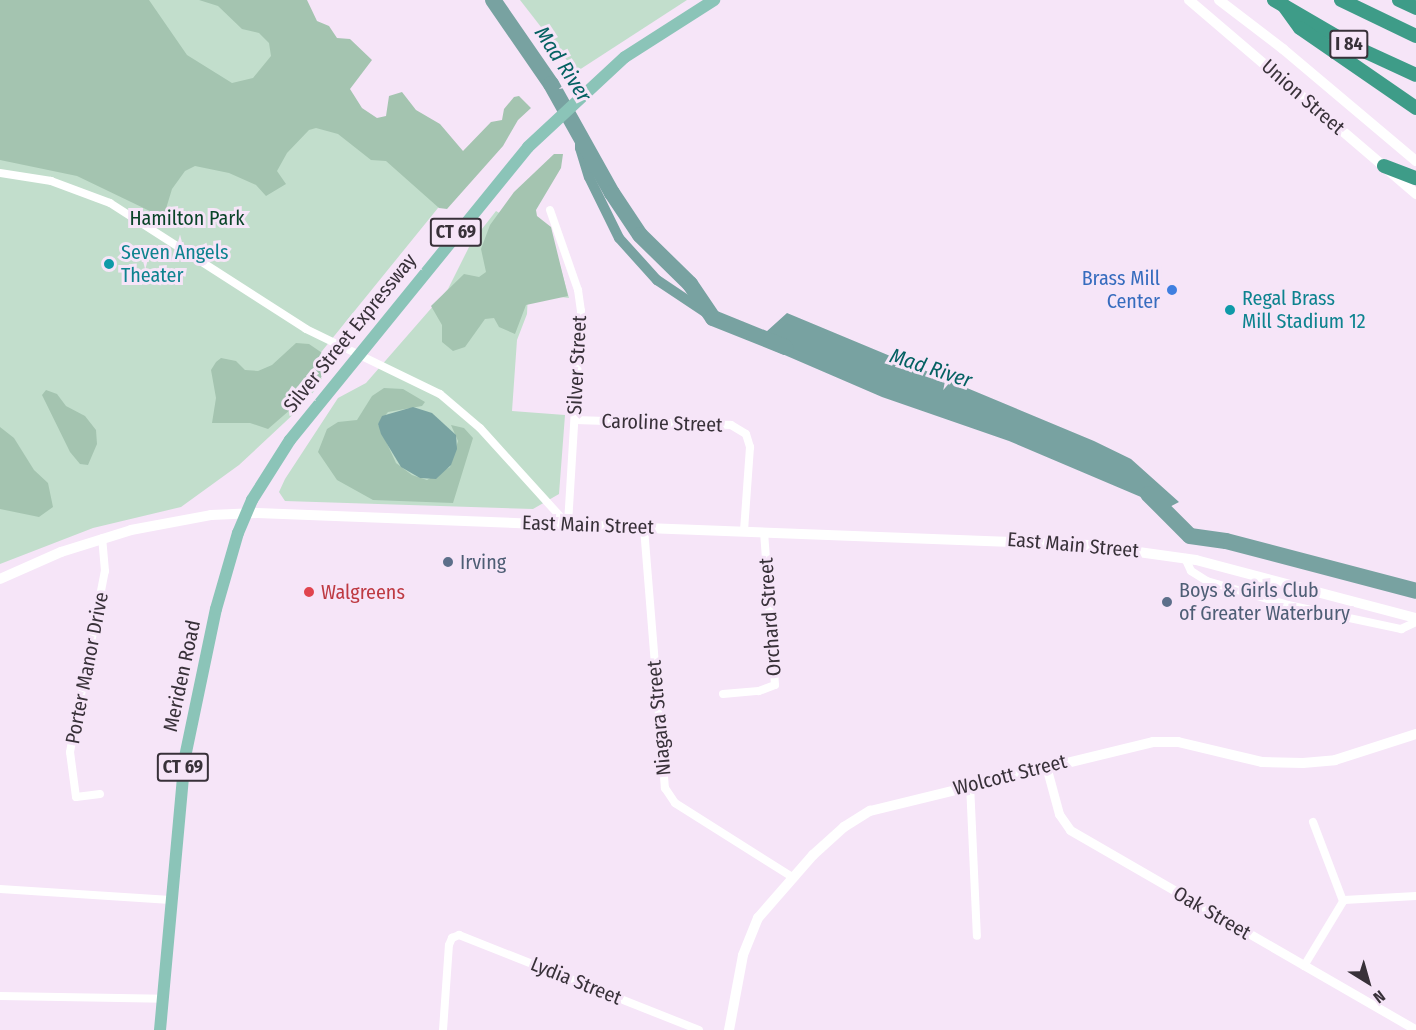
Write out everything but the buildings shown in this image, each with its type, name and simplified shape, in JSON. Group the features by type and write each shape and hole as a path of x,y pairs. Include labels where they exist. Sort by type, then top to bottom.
{"highway":[{"name":"I 84","path":"1341,0 1416,36"},
{"path":"1399,0 1416,8"},
{"path":"1279,3 1300,28 1416,108"},
{"name":"I 84","path":"1279,3 1346,42 1416,75"},
{"path":"1384,166 1416,178"}],"main road":[{"name":"Silver Street Expressway","path":"245,513 279,455 488,193 549,125 576,99 638,48 714,0"},
{"name":"Union Street","path":"1189,0 1416,194"},
{"name":"Union Street","path":"1219,0 1297,59 1416,161"},
{"name":"East Main Street","path":"0,579 102,538 161,523 245,513 1057,542 1185,558 1416,620"},
{"name":"Meriden Road","path":"160,1030 184,757 214,620 245,513"},
{"name":"Wolcott Street","path":"729,1030 752,930 765,907 833,836 861,815 970,784 1166,741 1264,763 1316,762 1341,758 1416,734"}],"street":[{"path":"0,173 66,186 110,203 306,329 440,394 480,428 568,525"},
{"name":"Silver Street","path":"550,210 580,304 568,525"},
{"name":"Caroline Street","path":"575,420 731,425 746,434 750,447 744,531"},
{"name":"Niagara Street","path":"644,528 665,788 675,803 792,877"},
{"name":"Orchard Street","path":"723,694 759,692 775,685 764,532"},
{"name":"Porter Manor Drive","path":"100,794 76,797 71,740 105,571 102,538"},
{"name":"East Main Street","path":"1185,558 1191,571 1207,581 1288,605 1401,628 1416,620"},
{"name":"Oak Street","path":"1046,766 1059,814 1070,830 1416,1030"},
{"path":"970,784 977,936"},
{"path":"1313,822 1343,901"},
{"path":"0,889 171,900"},
{"path":"1343,901 1416,896"},
{"path":"1304,966 1343,901"},
{"name":"Lydia Street","path":"443,1030 449,945 453,937 464,936 699,1030"},
{"path":"0,996 164,999"}],"green space":[{"name":"Hamilton Park","path":"0,0 298,0 323,88 455,187 318,356 322,382 299,409 239,465 181,507 93,528 0,564"},
{"path":"520,0 687,0 576,72"},
{"path":"496,211 539,236 551,233 569,298 528,293 527,314 517,340 512,411 565,415 559,494 533,509 285,501 279,492 285,479 338,398 366,383 448,289 471,243"}],"shaded area":[{"path":"0,0 149,0 187,55 232,83 253,78 271,56 269,43 259,33 242,29 218,6 199,0 307,0 317,21 329,26 337,38 350,39 372,60 350,89 362,108 377,118 386,116 389,96 402,92 416,110 440,124 463,151 491,122 502,120 504,109 514,97 519,96 531,108 518,120 503,146 447,209 439,208 386,161 371,160 338,134 316,128 309,130 287,153 277,171 286,184 266,196 256,185 229,173 195,166 185,171 172,189 165,212 156,214 77,176 0,160"},
{"path":"554,154 563,154 561,168 536,210 537,216 551,227 568,296 526,305 515,334 499,327 494,318 485,319 465,347 453,351 442,342 442,325 431,306 464,274 479,277 486,272 481,249 490,225 514,192"},
{"path":"787,313 1094,441 1131,459 1179,502 1160,512 1148,500 1009,441 882,397 773,350 766,342 766,332"},
{"path":"296,343 309,344 334,361 306,396 268,429 250,423 212,423 216,398 211,370 216,362 221,358 236,361 245,370 258,371 272,365"},
{"path":"384,388 403,389 425,402 422,406 388,412 378,424 396,463 412,475 427,480 450,467 458,441 451,425 464,428 473,438 453,503 373,500 337,480 318,452 327,429 338,422 357,420 372,396"},
{"path":"46,390 57,394 66,406 85,416 96,430 97,444 88,465 80,464 70,452 42,395"},
{"path":"413,407 432,413 456,435 457,449 451,465 436,479 420,478 401,467 381,434 378,424 382,416"},
{"path":"0,427 14,438 34,470 48,483 53,507 39,517 0,509"}],"waterway":[{"name":"Mad River","path":"493,0 551,84 612,193 640,235 690,284 713,318 785,347"},
{"path":"580,134 580,148 589,177 619,238 657,280 711,316"},
{"name":"Mad River","path":"1148,494 1190,536 1226,541 1416,591"}],"place":[{"name":"Seven Angels Theater","path":"109,264"},
{"name":"Brass Mill Center","path":"1172,290"},
{"name":"Regal Brass Mill Stadium 12","path":"1230,310"},
{"name":"Irving","path":"448,562"},
{"name":"Walgreens","path":"309,592"},
{"name":"Boys & Girls Club of Greater Waterbury","path":"1167,602"}]}
